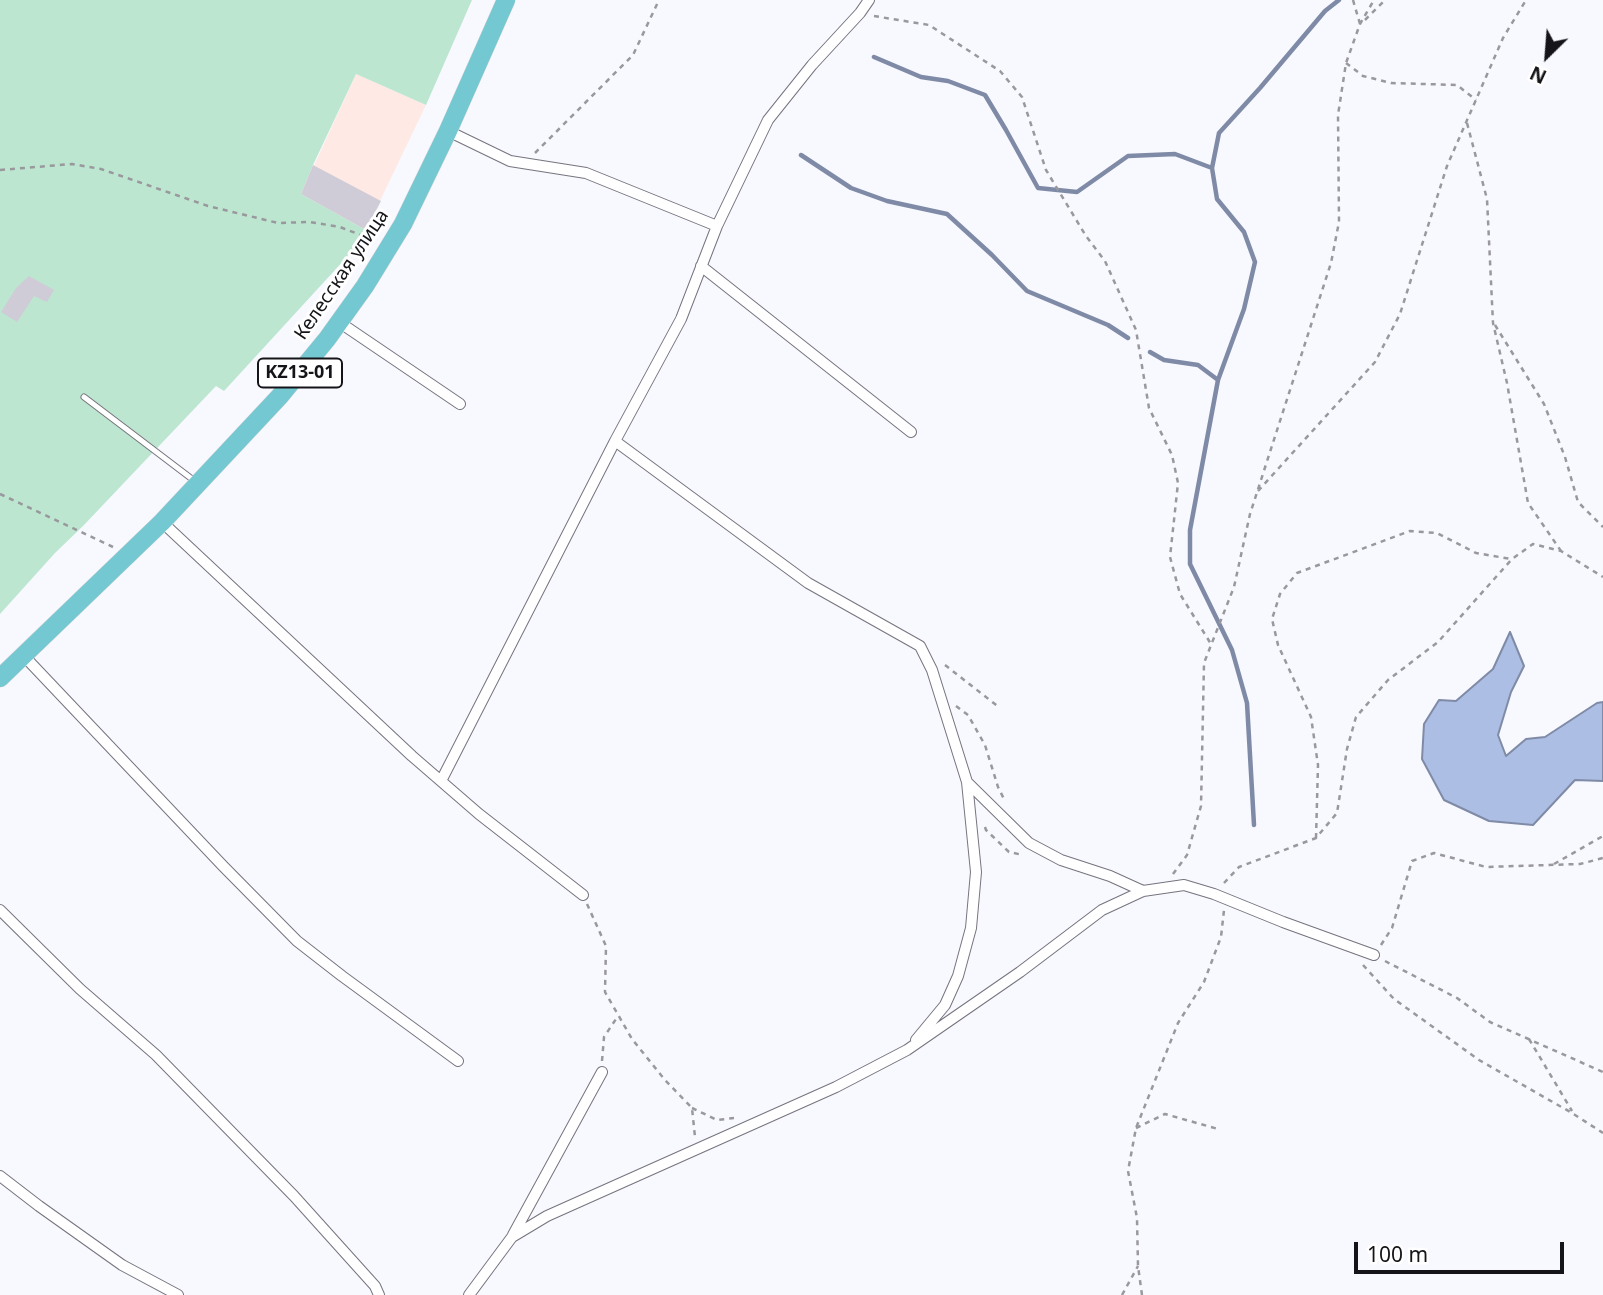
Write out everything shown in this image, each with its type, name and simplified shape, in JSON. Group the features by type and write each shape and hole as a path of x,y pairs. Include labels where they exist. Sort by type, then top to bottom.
{"main road":[{"name":"Келесская улица","path":"0,678 162,522 281,397 339,323 403,224 506,0"}],"street":[{"path":"441,781 615,441 681,320 717,226 768,120 869,0"},
{"path":"447,131 510,160 586,173 717,226"},
{"path":"701,266 911,432"},
{"path":"339,323 460,404"},
{"path":"615,441 808,583 920,646 932,670 967,782 976,873 971,928 958,976 945,1004 907,1050"},
{"path":"162,522 412,756 479,814 583,895"},
{"path":"24,656 297,941 458,1061"},
{"path":"967,782 1029,843 1061,860 1110,876 1143,891"},
{"path":"512,1237 547,1216 836,1087 907,1050 1020,972 1102,909 1143,891 1184,885 1220,896 1374,955"},
{"path":"0,910 80,989 156,1055 294,1196 375,1286 379,1295"},
{"path":"469,1295 512,1237 602,1072"},
{"path":"0,1176 122,1265 178,1295"}],"lane":[{"path":"83,397 198,484"}],"path":[{"path":"526,163 633,55 659,0"},
{"path":"1353,0 1360,24"},
{"path":"1163,888 1187,855 1201,806 1204,663 1234,587 1250,514 1331,263 1339,222 1338,115 1346,63 1360,24 1374,0"},
{"path":"1360,24 1385,0"},
{"path":"1257,492 1375,362 1400,314 1447,166 1503,38 1526,0"},
{"path":"860,13 929,25 1000,71 1022,97 1046,170 1086,236 1105,261 1136,330 1149,408 1172,455 1178,483 1170,557 1180,594 1211,644"},
{"path":"1346,63 1363,76 1391,83 1457,85 1476,100"},
{"path":"1466,121 1487,199 1493,323 1507,383 1528,503 1561,551"},
{"path":"0,170 72,164 101,169 208,206 278,223 310,222 340,227 389,246"},
{"path":"1493,323 1544,404 1578,502 1603,527"},
{"path":"0,494 129,554"},
{"path":"1316,838 1318,765 1311,717 1278,645 1272,619 1280,593 1297,573 1410,531 1437,533 1476,553 1512,559"},
{"path":"1142,1295 1137,1219 1128,1171 1136,1128 1178,1023 1204,982 1222,937 1220,896 1239,867 1316,838 1337,813 1347,749 1356,718 1388,680 1438,642 1512,559 1533,544 1561,551 1603,577"},
{"path":"940,662 1000,708"},
{"path":"940,694 968,715 985,745 998,787 1010,809"},
{"path":"1553,864 1603,836"},
{"path":"1603,858 1580,864 1486,867 1434,853 1412,861 1392,928 1374,955 1458,998 1490,1022 1603,1072"},
{"path":"583,895 606,946 605,992 632,1039 692,1108 717,1120 734,1118"},
{"path":"1345,944 1394,999 1479,1060 1603,1133"},
{"path":"602,1072 604,1037 618,1016"},
{"path":"1529,1039 1572,1113"},
{"path":"692,1108 696,1150"},
{"path":"1136,1128 1165,1115 1218,1129"},
{"path":"1122,1295 1138,1266"}],"shaded area":[{"path":"356,74 426,105 366,230 301,194"}],"green space":[{"path":"0,0 472,0 426,105 356,74 313,165 301,194 366,230 357,246 224,391 216,386 0,614"}],"water":[{"path":"1510,632 1524,666 1511,692 1498,735 1506,756 1526,739 1545,737 1597,703 1603,702 1603,781 1575,780 1533,825 1489,821 1444,800 1422,759 1424,724 1439,700 1456,701 1493,669"}],"building":[{"path":"313,165 381,201 366,230 301,194"},
{"path":"29,276 54,290 47,302 34,296 17,322 1,312 16,288"}],"waterway":[{"path":"1254,825 1247,703 1232,650 1190,564 1190,530 1218,380 1244,309 1255,262 1244,232 1217,199 1212,168 1219,133 1325,11 1339,0"},
{"path":"874,57 921,77 948,81 985,95 1038,188 1077,192 1128,156 1175,154 1212,168"},
{"path":"801,155 851,188 887,201 947,214 1027,291 1108,325 1128,338"},
{"path":"1150,352 1164,360 1198,365 1218,380"}]}
